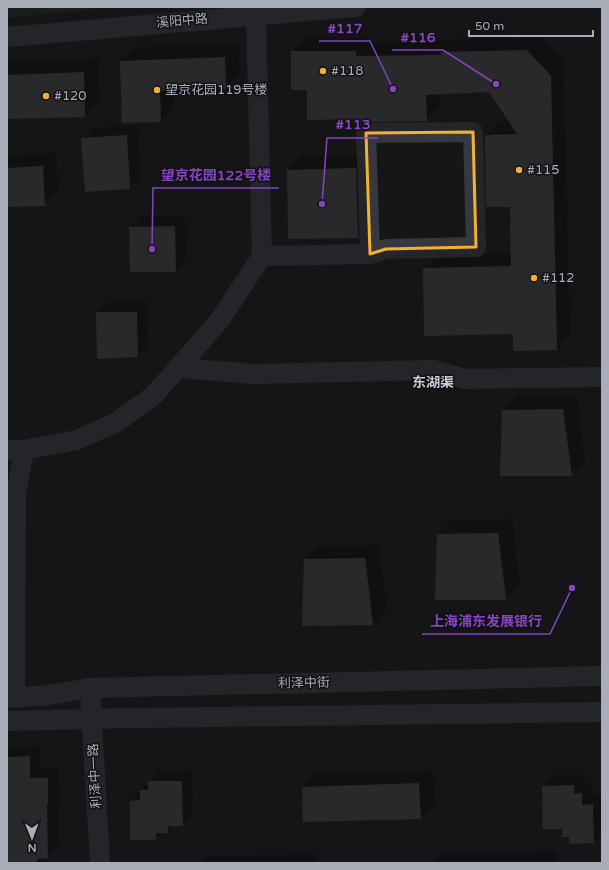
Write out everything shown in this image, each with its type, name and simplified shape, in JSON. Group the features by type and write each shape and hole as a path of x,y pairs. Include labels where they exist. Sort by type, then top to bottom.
{"street":[{"name":"溪阳中路","path":"7,37 256,14 356,7"},
{"path":"11,698 16,493 15,450 77,440 117,422 154,395 219,321 262,256 256,14"},
{"path":"262,256 370,254 386,249 476,247 473,132 366,133 370,254"},
{"path":"179,368 254,374 432,370 466,379 602,377"},
{"name":"利泽中街","path":"11,698 49,695 90,688 602,676"},
{"name":"利泽中一路","path":"90,688 100,863"},
{"path":"7,721 602,712"}],"highlighted area":[{"path":"473,132 476,247 386,249 370,254 366,133"}],"shaded area":[{"path":"7,7 113,7 7,18"}],"building":[{"path":"527,50 551,76 557,350 513,351 513,334 424,336 423,268 511,266 510,207 486,207 485,135 517,134 489,92 426,95 427,121 360,123 360,119 307,120 307,90 291,90 291,51 356,51 356,56 441,55 441,52"},
{"name":"望京花园119号楼","path":"225,57 226,89 160,91 161,122 122,123 120,61"},
{"name":"#120","path":"84,72 85,117 7,119 7,75"},
{"path":"127,135 130,189 85,192 81,138"},
{"path":"43,166 45,206 7,207 7,168"},
{"path":"356,168 358,238 288,239 287,170"},
{"path":"175,226 176,272 130,272 129,227"},
{"path":"96,312 137,312 138,357 97,359"},
{"path":"563,409 572,476 500,476 502,410"},
{"path":"498,533 506,600 435,600 437,534"},
{"path":"365,558 373,625 302,626 304,559"},
{"path":"30,756 30,778 48,778 48,858 37,859 37,863 7,862 7,757"},
{"path":"148,781 182,781 183,826 168,826 168,833 156,833 156,840 130,840 130,801 140,800 140,790 148,790"},
{"path":"419,783 421,819 303,822 302,787"},
{"path":"574,785 574,794 582,793 582,805 593,804 594,843 569,844 569,837 562,837 562,829 543,829 542,786"}],"place":[{"name":"#118","path":"323,71"},
{"name":"#116","path":"496,84"},
{"name":"#117","path":"393,89"},
{"name":"望京花园119号楼","path":"157,90"},
{"name":"#120","path":"46,96"},
{"name":"#115","path":"519,170"},
{"name":"#113","path":"322,204"},
{"name":"望京花园122号楼","path":"152,249"},
{"name":"#112","path":"534,278"},
{"name":"上海浦东发展银行","path":"572,588"}],"district":[{"name":"东湖渠","path":"433,382"}]}
